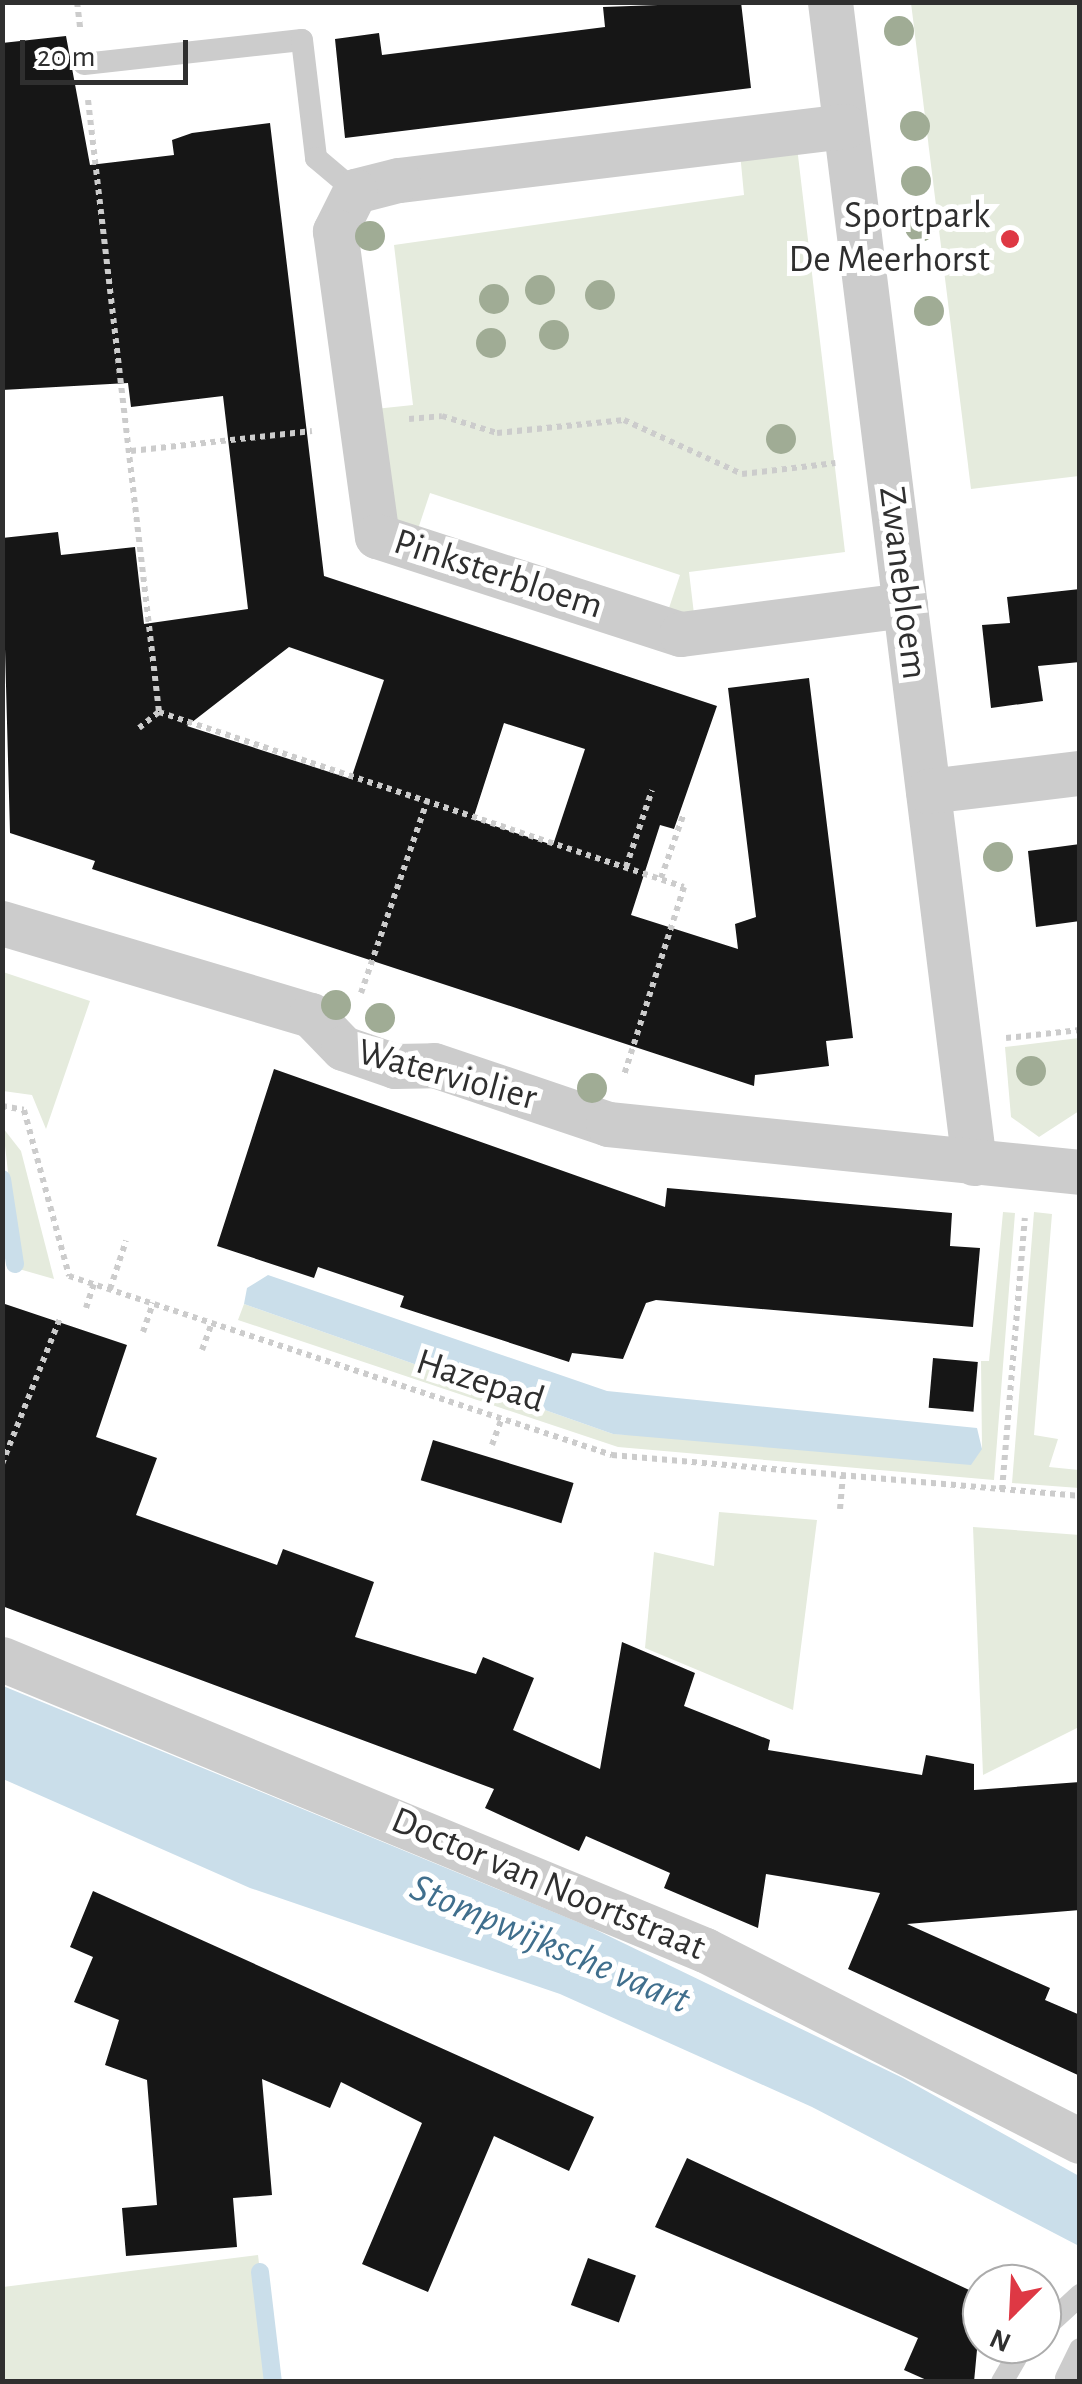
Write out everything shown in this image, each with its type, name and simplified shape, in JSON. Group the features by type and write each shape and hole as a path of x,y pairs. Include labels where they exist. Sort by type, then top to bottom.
{"street":[{"name":"Zwanebloem","path":"830,2 974,1163"},
{"path":"355,191 845,126"},
{"name":"Pinksterbloem","path":"355,191 335,231 376,536 681,634 906,604"},
{"path":"928,791 1080,773"},
{"name":"Waterviolier","path":"2,924 311,1015 343,1048 395,1066 434,1065 608,1124 1080,1172"},
{"name":"Doctor van Noortstraat","path":"2,1659 706,1950 1080,2141"}],"lane":[{"path":"84,64 302,40 316,158 355,191"},
{"path":"1066,2378 1080,2349"}],"path":[{"path":"92,134 159,712"},
{"path":"131,450 442,416 497,433 624,420 742,474 886,458"},
{"path":"139,728 159,712"},
{"path":"159,712 684,887 608,1124"},
{"path":"626,867 652,790"},
{"path":"343,1048 427,800"},
{"path":"661,878 683,816"},
{"path":"958,1043 1080,1030"},
{"name":"Hazepad","path":"2,1106 24,1110 70,1276 612,1454 1080,1496"},
{"path":"1002,1490 1029,1167"},
{"path":"110,1289 126,1241"},
{"path":"86,1308 94,1284"},
{"path":"143,1332 153,1303"},
{"path":"2,1464 60,1318"},
{"path":"202,1350 212,1323"},
{"path":"492,1445 502,1418"},
{"path":"840,1510 843,1476"}],"shaded area":[{"name":"Sportpark De Meerhorst","path":"911,3 1079,3 1079,476 971,489"},
{"path":"797,147 845,552 689,572 694,614 667,614 680,575 430,493 417,532 400,526 386,505 375,409 413,405 394,245 744,195 740,153"},
{"path":"3,972 90,1001 46,1129 32,1095 3,1091"},
{"path":"1079,1038 1079,1111 1039,1137 1011,1117 1005,1047"},
{"path":"3,1128 21,1151 54,1279 19,1269"},
{"path":"1003,1212 1015,1213 994,1480 618,1447 238,1320 244,1304 613,1434 982,1449 981,1361 989,1361"},
{"path":"1034,1212 1052,1214 1034,1435 1058,1439 1049,1467 1079,1470 1079,1488 1012,1483"},
{"path":"719,1512 817,1520 793,1710 645,1648 654,1552 714,1566"},
{"path":"973,1527 1080,1535 1079,1727 983,1775"},
{"path":"258,2255 273,2381 3,2381 3,2287"}],"water":[{"path":"268,1275 607,1391 977,1428 982,1449 971,1465 613,1434 244,1304 247,1288"},
{"name":"Stompwijksche vaart","path":"3,1686 590,1927 903,2078 1079,2176 1079,2246 812,2107 560,1994 250,1888 3,1779"}],"building":[{"path":"741,2 751,88 345,138 335,39 379,33 382,55 605,27 603,7"},
{"path":"66,36 90,165 174,155 172,140 192,133 270,123 324,576 717,706 674,829 660,825 631,915 738,949 735,924 756,917 728,688 809,678 853,1038 826,1041 829,1066 755,1075 754,1086 92,869 95,861 10,833 2,538 58,532 61,555 135,547 144,624 248,609 223,396 131,407 128,383 2,390 2,43","holes":["289,647 384,680 351,779 187,726","504,723 585,749 553,845 473,819"]},
{"path":"1080,589 1080,662 1038,666 1043,701 991,708 982,625 1010,623 1007,597"},
{"path":"1080,844 1080,921 1036,927 1028,851"},
{"path":"274,1069 665,1207 667,1188 952,1213 950,1246 980,1248 973,1327 656,1300 646,1303 623,1359 572,1353 569,1362 400,1307 404,1296 318,1267 314,1278 217,1246"},
{"path":"2,1303 127,1345 96,1437 157,1458 136,1515 277,1565 283,1549 374,1582 355,1637 476,1674 483,1657 534,1678 513,1730 600,1769 622,1642 695,1673 684,1706 770,1740 768,1750 922,1775 926,1755 974,1764 974,1790 1080,1782 1080,1910 907,1924 1050,1988 1045,2000 1080,2015 1080,2076 848,1969 880,1893 766,1874 758,1928 664,1888 670,1873 586,1836 579,1851 485,1808 494,1789 2,1606"},
{"path":"933,1358 978,1362 973,1412 929,1408"},
{"path":"433,1440 574,1483 561,1523 421,1480"},
{"path":"93,1891 594,2117 569,2171 494,2136 428,2292 362,2264 422,2123 341,2082 330,2108 262,2079 272,2195 233,2198 237,2247 126,2256 122,2208 157,2205 147,2080 105,2065 119,2020 74,2002 93,1957 70,1947"},
{"path":"687,2158 962,2287 962,2364 976,2364 974,2382 931,2382 904,2370 918,2338 655,2227"},
{"path":"588,2258 636,2275 619,2322 571,2305"}],"waterway":[{"path":"2,1179 15,1264"},
{"path":"260,2272 273,2382"}],"place":[{"name":"Sportpark De Meerhorst","path":"1010,239"}]}
